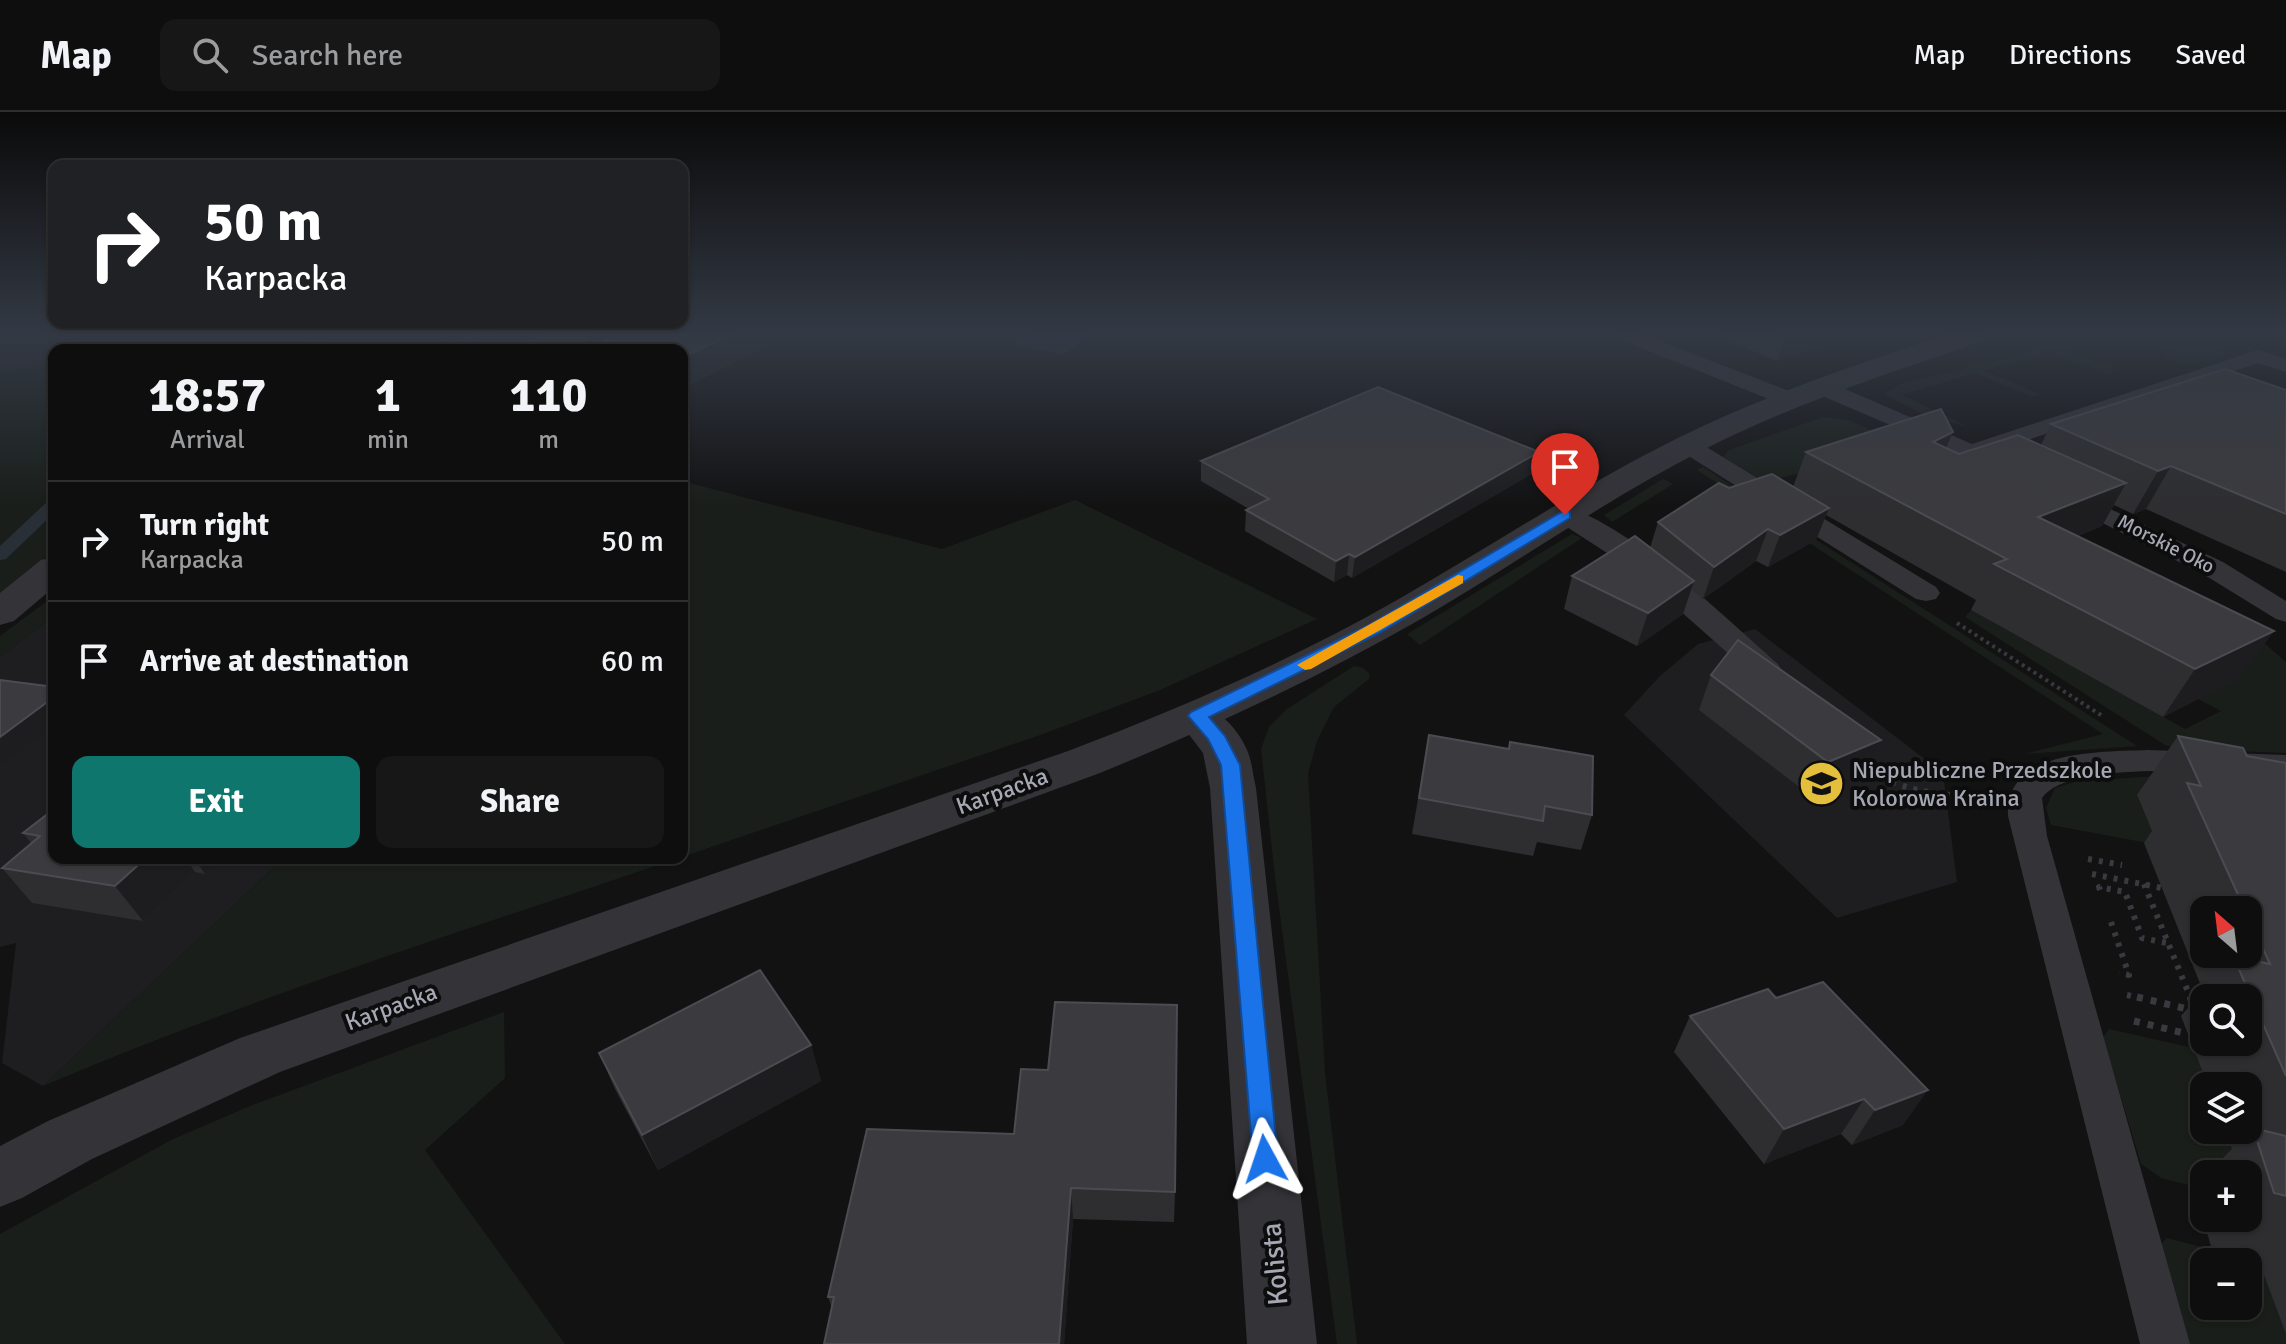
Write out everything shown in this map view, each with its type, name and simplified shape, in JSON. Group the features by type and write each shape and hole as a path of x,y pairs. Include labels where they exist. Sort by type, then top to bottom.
{"street":[{"name":"Karpacka","path":"0,1178 70,1140 260,1055 1084,762 1197,716 1373,630 1687,445 1805,393"},
{"path":"0,613 48,573"},
{"name":"Kolista","path":"1197,716 1225,750 1233,788 1282,1344"}],"lane":[{"path":"1973,451 2149,392"},
{"name":"Morskie Oko","path":"1805,393 1973,451 2165,542 2286,613"},
{"path":"1687,445 1926,593"},
{"path":"1565,515 1603,536 1634,559 1786,688"},
{"path":"2165,1344 2036,863 2024,810 2027,792 2038,778 2049,773 2098,763 2286,766"}],"path":[{"path":"1926,593 1936,609 2115,725"},
{"path":"1860,764 1881,780 1924,795 1987,795"},
{"path":"2086,873 2162,888"},
{"path":"2144,884 2190,989"},
{"path":"2130,996 2190,1010"}],"shaded area":[{"path":"0,392 48,392 48,556 0,595"},
{"path":"1910,392 1902,395 1967,426 1931,419 1884,394"},
{"path":"2021,392 2041,394 2032,397"},
{"path":"1823,417 1848,420 1915,449 1765,482 1723,457 1729,450"},
{"path":"1703,467 2137,746 2024,754 2103,734 1697,470"},
{"path":"1663,479 1673,484 1612,522 1604,515"},
{"path":"688,483 942,549 1075,500 1317,619 1160,690 1043,734 688,855"},
{"path":"1572,534 1582,538 1420,645 1407,634"},
{"path":"48,600 48,621 0,657 0,636"},
{"path":"1971,610 2185,729 2221,711 2198,699 2239,678 2255,635 2286,662 2286,753 2179,749 2165,745 1965,617"},
{"path":"48,621 48,864 278,864 43,1086 2,1063 16,943 0,947 0,657"},
{"name":"Niepubliczne Przedszkole Kolorowa Kraina","path":"1755,629 1943,773 1957,882 1837,918 1624,715 1660,676 1698,644"},
{"path":"1354,666 1369,673 1369,679 1334,707 1317,741 1308,774 1325,1073 1357,1344 1337,1344 1261,749 1269,727 1287,709"},
{"path":"2181,774 2137,796 2158,845 2051,825 2046,808 2055,788 2074,782"},
{"path":"278,864 661,864 279,994 43,1086"},
{"path":"504,1012 505,1078 425,1150 565,1344 0,1344 0,1234 171,1140 250,1106"},
{"path":"2109,1029 2190,1047 2190,1056 2196,1056 2202,1072 2190,1072 2190,1144 2230,1144 2237,1160 2190,1160 2190,1185 2161,1178 2141,1164 2103,1037"},
{"path":"2167,1238 2205,1248 2190,1248 2190,1320 2262,1320 2262,1270 2286,1334 2286,1344 2189,1344 2159,1246"}],"building":[{"path":"1365,392 1392,392 1539,452 1355,557 1349,554 1336,561 1246,510 1269,499 1201,461"},
{"path":"2151,392 2286,392 2286,514 2171,466 2158,471 2051,424"},
{"path":"1941,409 1953,432 1933,442 1959,454 2018,435 2126,483 2038,517 2274,631 2195,669 1994,564 2007,559 1806,452"},
{"path":"1772,474 1829,508 1780,535 1768,529 1714,567 1658,522 1719,483 1729,488"},
{"path":"1635,536 1694,581 1648,613 1572,576"},
{"path":"1738,640 1881,740 1828,762 1711,675"},
{"path":"0,680 48,686 48,701 0,737"},
{"path":"1429,735 1509,749 1510,742 1593,756 1592,815 1545,806 1543,821 1419,798"},
{"path":"2178,736 2243,748 2247,756 2286,763 2286,1076 2262,1022 2262,984 2245,984 2238,968 2262,968 2262,962 2270,964 2262,947 2262,896 2239,896 2187,783 2201,786"},
{"path":"48,814 48,864 139,864 115,886 2,868 40,836 23,833"},
{"path":"760,970 811,1045 642,1135 599,1053"},
{"path":"1823,982 1928,1090 1875,1110 1864,1099 1784,1129 1690,1016 1768,989 1776,998"},
{"path":"1055,1002 1177,1005 1175,1192 1071,1188 1059,1344 824,1344 834,1297 828,1297 867,1129 1014,1134 1021,1069 1048,1070"},
{"path":"2262,1130 2286,1136 2286,1196 2274,1193 2258,1144 2262,1144"}],"waterway":[{"path":"0,555 48,510"}],"slow traffic":[{"path":"1305,665 1373,630 1458,579"}],"place":[{"name":"Niepubliczne Przedszkole Kolorowa Kraina","path":"1821,784"}],"route":[{"path":"1265,1159 1230,765 1216,736 1197,716 1373,630 1565,515"}]}
